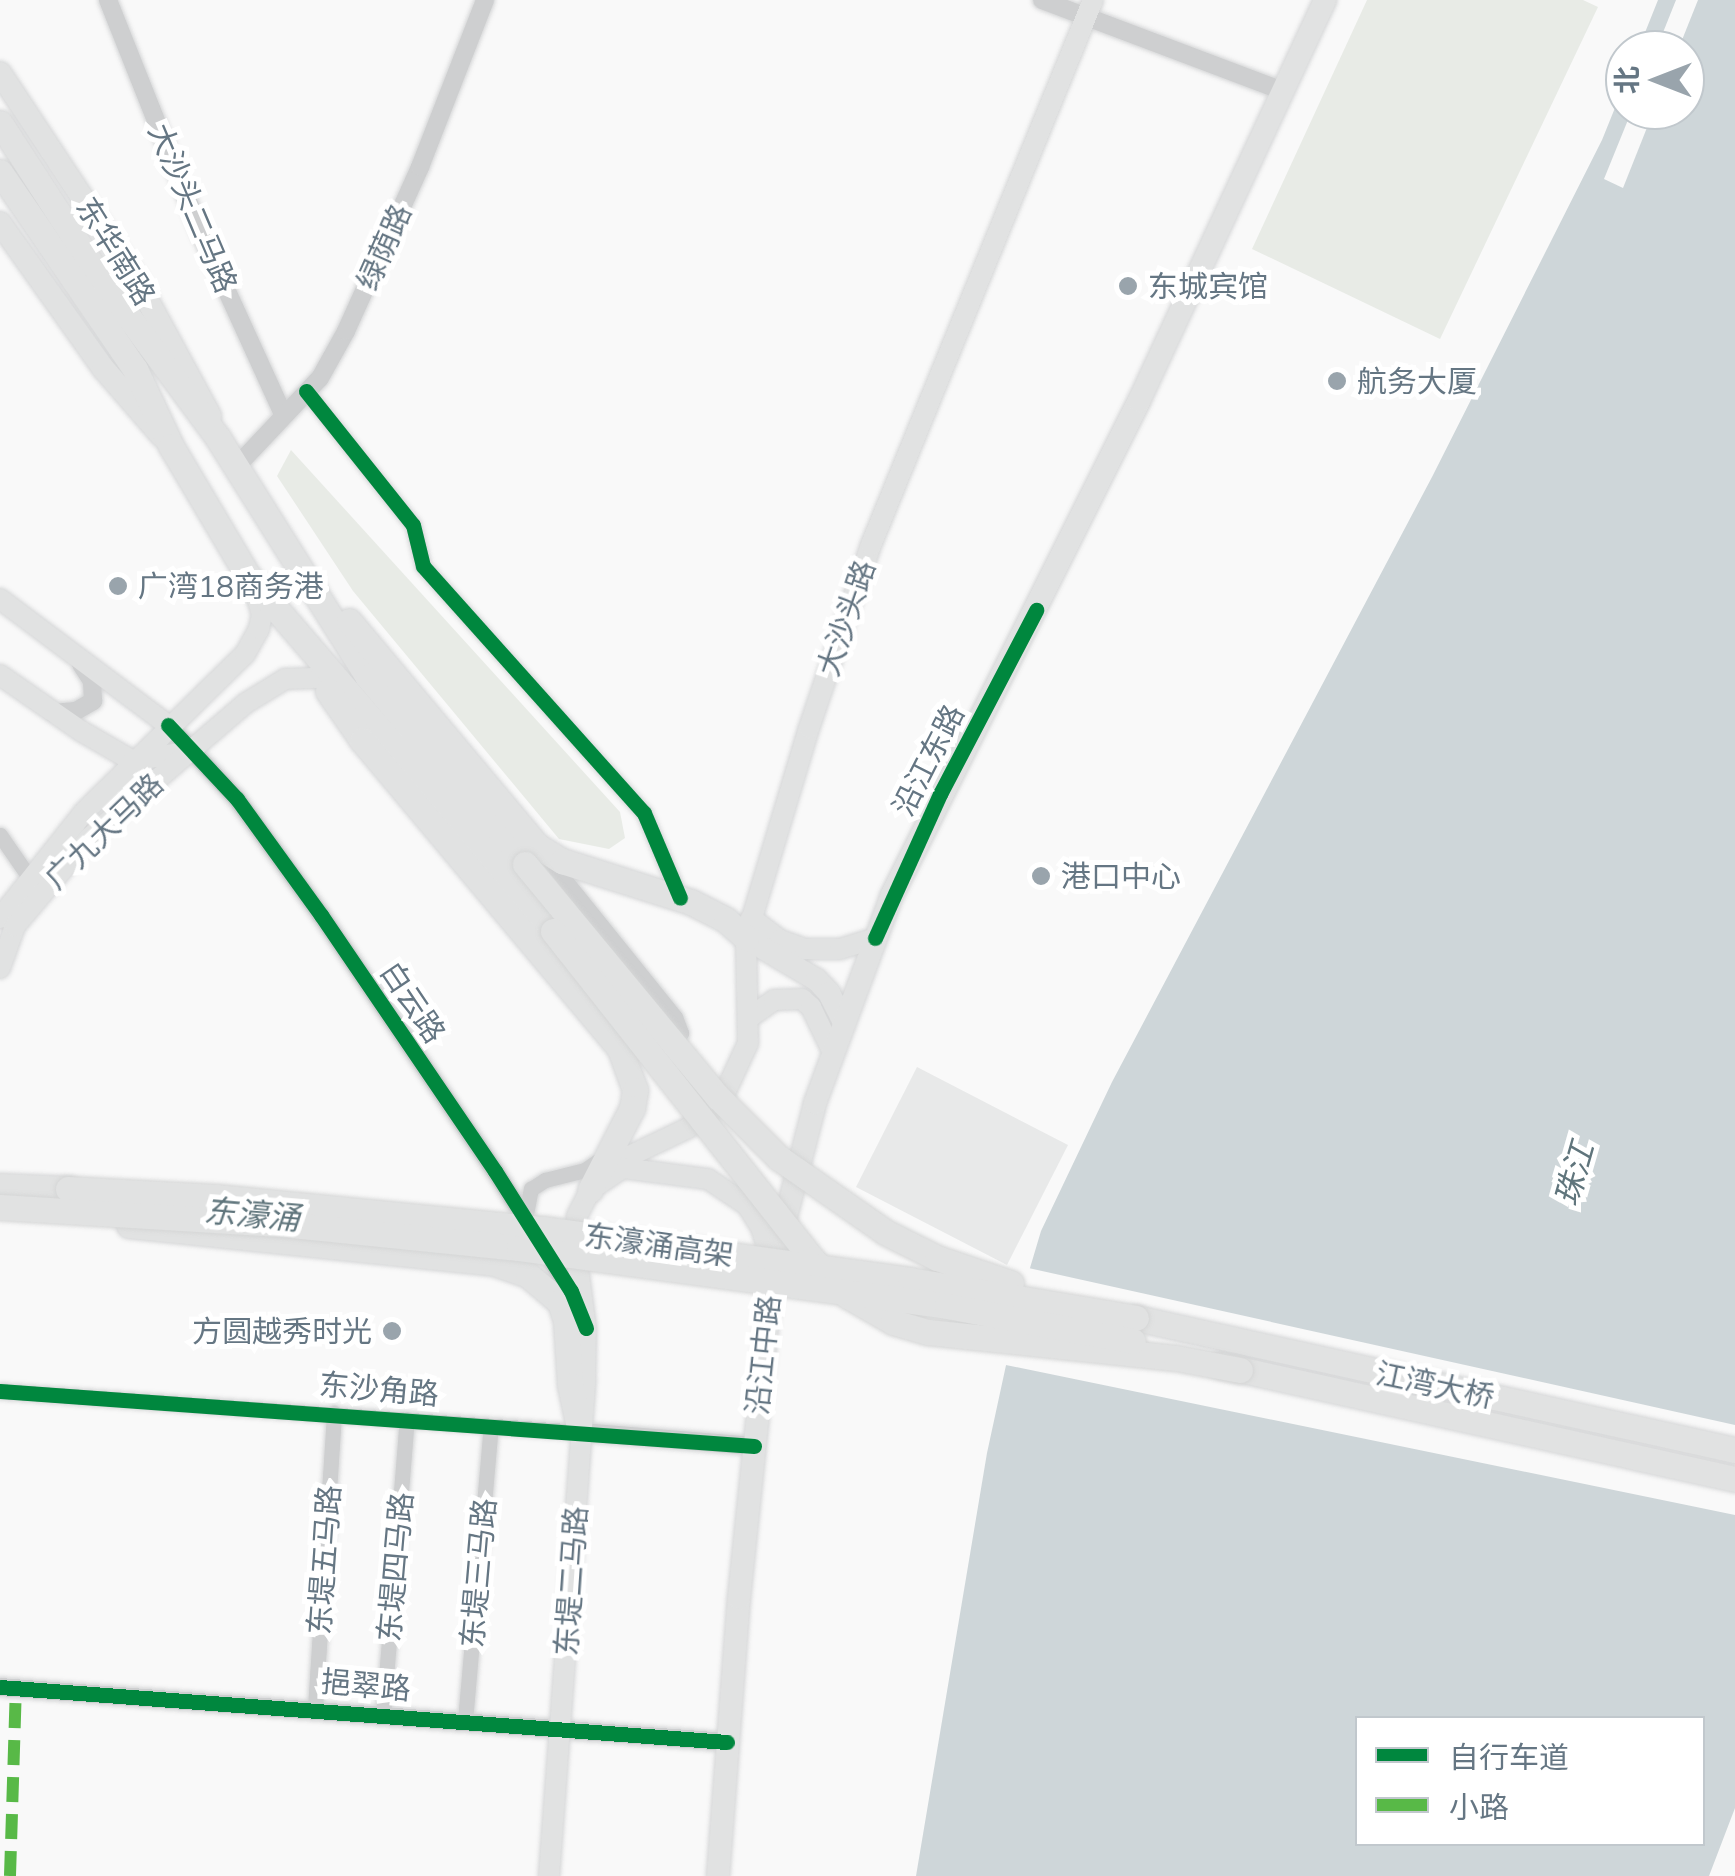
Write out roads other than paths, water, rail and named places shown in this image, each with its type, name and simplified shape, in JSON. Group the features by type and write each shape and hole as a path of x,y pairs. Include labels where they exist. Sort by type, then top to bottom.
{"highway":[{"path":"0,123 106,286 218,438 368,676 531,854 718,1097 807,1180 854,1214 937,1258 1240,1370"},
{"path":"0,172 135,369 171,446 248,576 330,682 553,931 812,1259 848,1296 893,1322 928,1332 1176,1358 1240,1370"},
{"path":"330,682 362,740 620,1050 635,1090 625,1127 590,1190"},
{"path":"531,854 680,898 749,928"},
{"name":"东濠涌高架","path":"0,1186 216,1197 493,1223 892,1277 1135,1330"},
{"path":"0,1207 202,1235 494,1263 528,1275 560,1302 580,1432"},
{"name":"东濠涌高架","path":"0,1207 310,1226 633,1263 1135,1330"},
{"name":"江湾大桥","path":"1135,1330 1735,1450"},
{"name":"江湾大桥","path":"1240,1370 1735,1480"}],"main road":[{"name":"沿江东路","path":"844,1023 874,938 940,794 1028,628 1139,401 1324,0"},
{"name":"大沙头路","path":"590,1190 619,1161 710,1112 724,1095 748,1043 749,928 871,545 1090,7"},
{"name":"东华南路","path":"0,73 136,279 192,376 218,438"},
{"path":"0,223 103,368 171,446"},
{"name":"广九大马路","path":"0,918 29,877 133,761 224,676 253,643 262,614 248,576"},
{"name":"白云路","path":"0,599 81,664 168,725"},
{"path":"0,675 53,713 133,761 192,751"},
{"name":"广九大马路","path":"0,968 15,926 110,817 270,685 285,679 330,682"},
{"path":"749,928 804,948 840,949 874,938"},
{"path":"749,928 817,980 829,993 844,1023"},
{"path":"750,1016 774,1000 802,999 811,1007 833,1053"},
{"name":"沿江中路","path":"718,1876 727,1742 773,1267 815,1103 844,1023"},
{"path":"590,1190 623,1168 708,1179 747,1205 761,1227 773,1267"},
{"name":"东堤二马路","path":"549,1876 562,1729 586,1328 574,1238 577,1216 590,1190"}],"street":[{"name":"大沙头二马路","path":"108,0 201,234 283,414"},
{"name":"绿荫路","path":"236,466 320,378 420,167 485,0"},
{"path":"1042,0 1090,7"},
{"path":"1068,0 1283,91"},
{"path":"306,391 413,525 423,566 644,813 680,898"},
{"path":"53,713 76,711 93,701 92,681 81,664"},
{"name":"白云路","path":"168,725 238,799 321,916 525,1219 571,1291 586,1328"},
{"path":"0,835 29,877"},
{"path":"531,854 680,1025 678,1039 649,1060 631,1058 620,1050"},
{"path":"525,1219 531,1189 545,1180 585,1170 610,1153"},
{"name":"东沙角路","path":"0,1391 334,1412 754,1446"},
{"name":"东堤五马路","path":"314,1708 334,1412"},
{"name":"东堤四马路","path":"383,1715 407,1419"},
{"name":"东堤三马路","path":"465,1721 491,1426"},
{"name":"挹翠路","path":"0,1688 314,1708 727,1742"}],"water":[{"name":"珠江","path":"1658,0 1735,0 1735,1808 1709,1876 916,1876 987,1453 1019,1305 1041,1231 1112,1082 1432,477 1606,130 1705,130 1705,30 1646,30"}],"place":[{"name":"东城宾馆","path":"1128,286"},
{"name":"航务大厦","path":"1337,381"},
{"name":"广湾18商务港","path":"118,586"},
{"name":"港口中心","path":"1041,876"},
{"name":"方圆越秀时光","path":"392,1331"}],"water label":[{"name":"东濠涌","path":"252,1214"}]}
